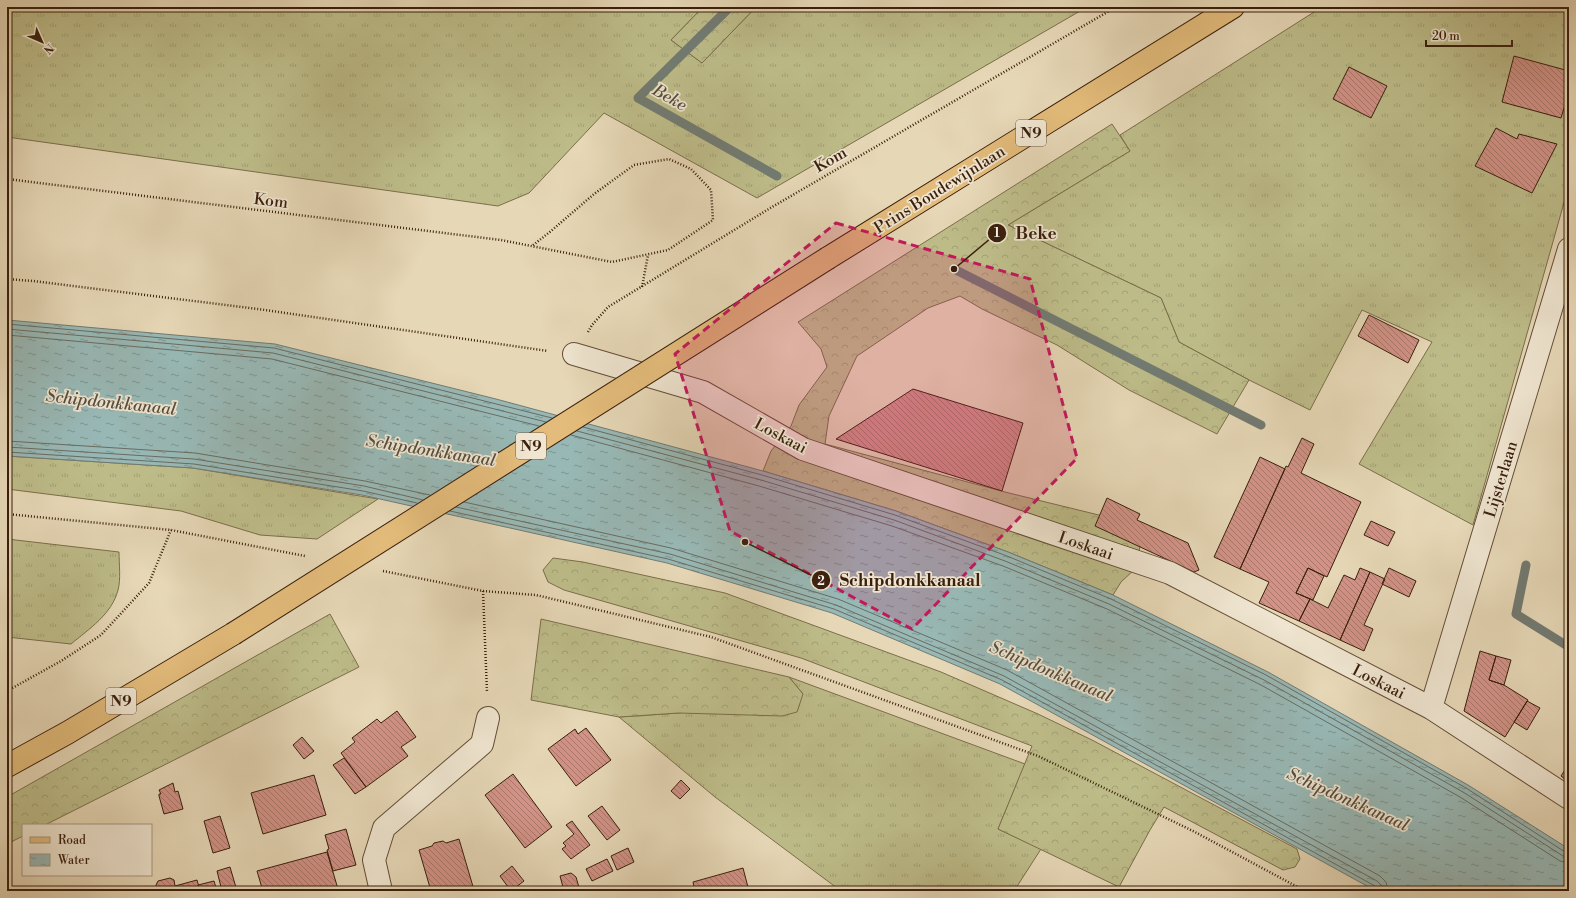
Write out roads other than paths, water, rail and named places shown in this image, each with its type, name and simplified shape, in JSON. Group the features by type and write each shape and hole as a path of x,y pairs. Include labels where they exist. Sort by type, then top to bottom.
{"main road":[{"name":"Prins Boudewijnlaan","path":"7,766 67,733 233,634 828,258 1233,7"}],"street":[{"name":"Lijsterlaan","path":"1431,708 1569,249"},
{"name":"Loskaai","path":"574,354 703,392 803,449 1170,573 1431,708 1569,798"},
{"path":"381,891 374,860 384,828 482,744 488,718"}],"water":[{"path":"7,320 275,344 496,399 763,471 896,511 1008,552 1113,595 1268,672 1468,785 1569,849 1569,891 1376,891 1000,684 832,613 667,563 362,495 193,468 7,456"}],"waterway":[{"name":"Beke","path":"730,7 638,98 777,176"},
{"name":"Beke","path":"954,269 1261,425"},
{"name":"Beke","path":"1526,565 1516,614 1569,647"}],"place":[{"name":"Beke","path":"954,269"},
{"name":"Schipdonkkanaal","path":"745,542"}]}
